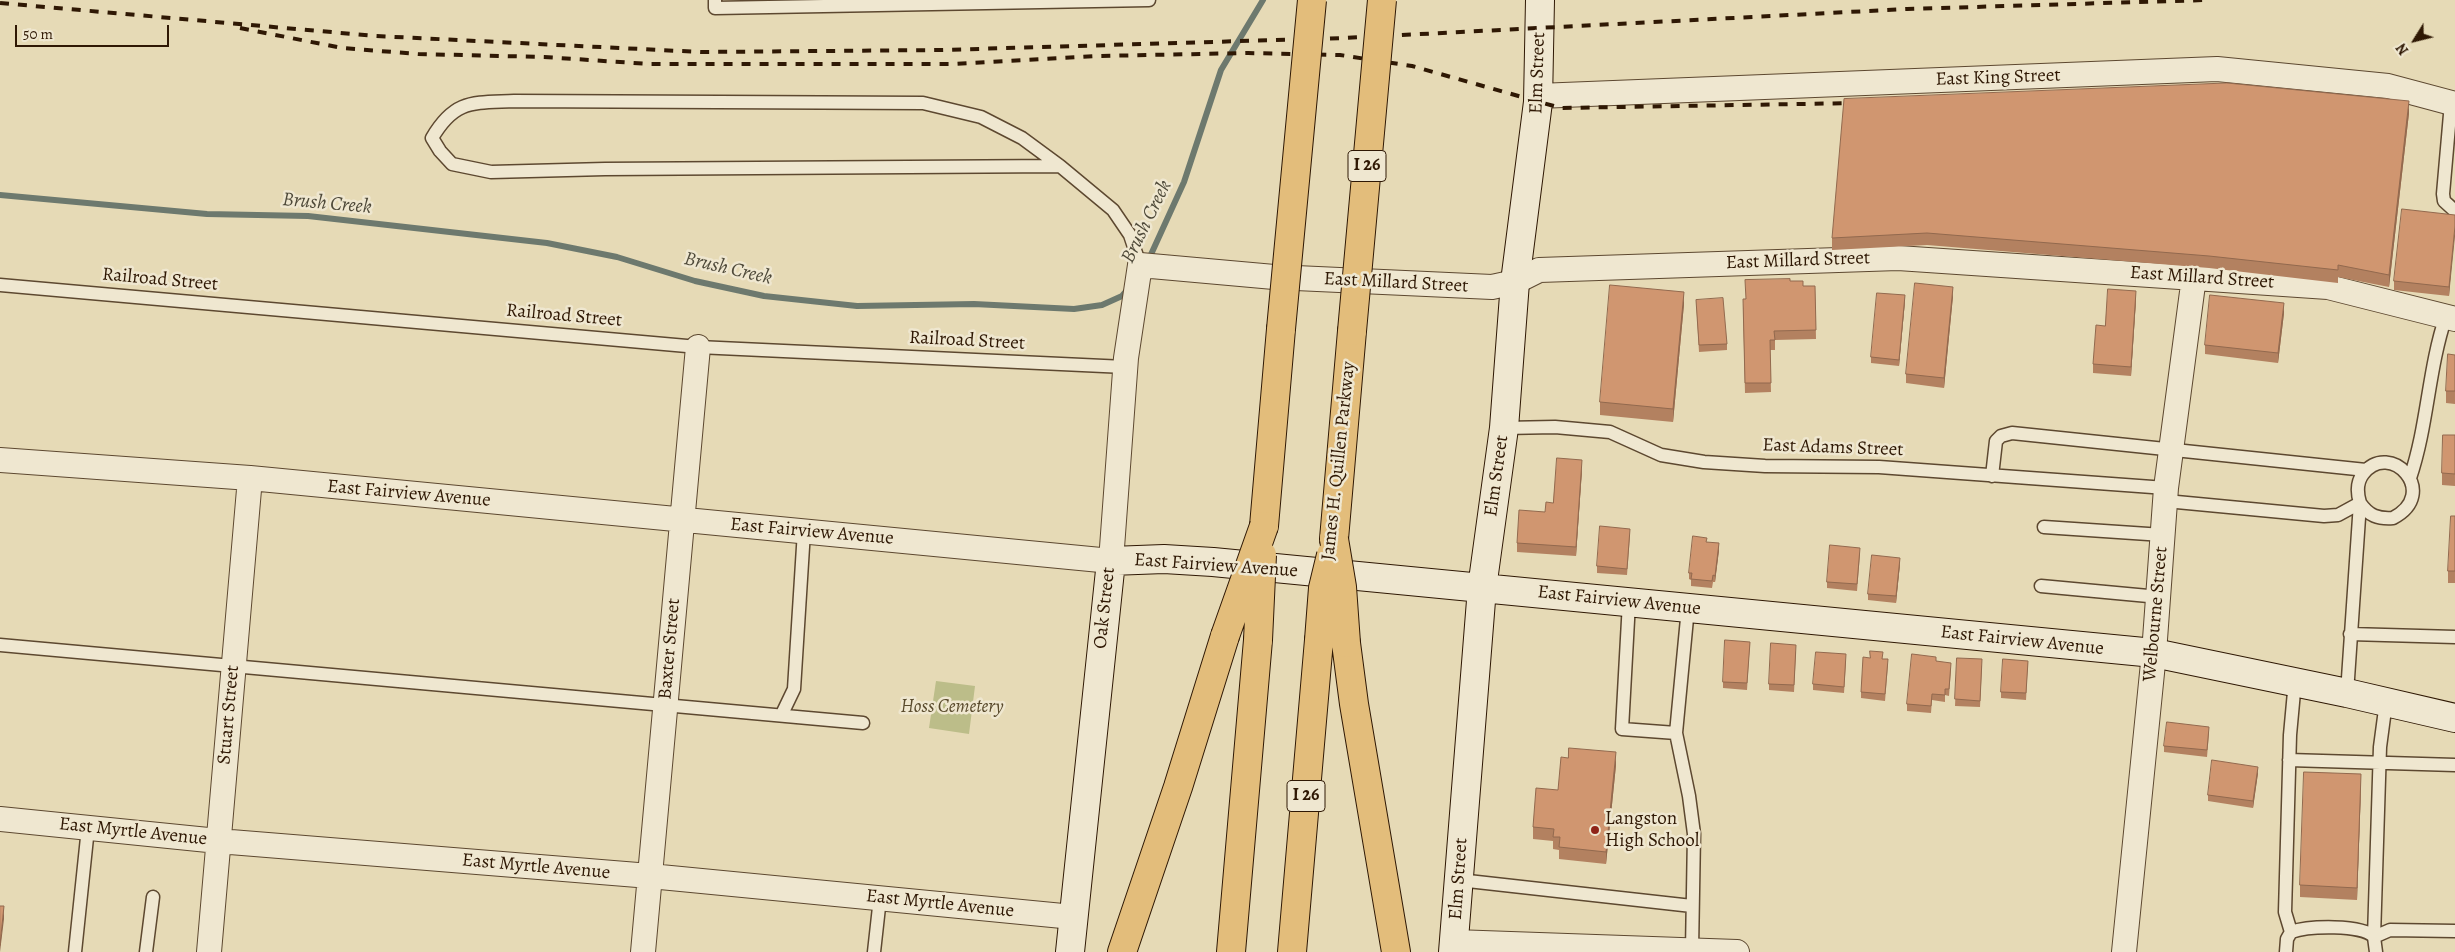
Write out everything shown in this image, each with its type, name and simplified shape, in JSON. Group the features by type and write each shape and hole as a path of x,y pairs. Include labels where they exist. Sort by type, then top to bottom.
{"highway":[{"path":"1231,952 1258,640 1265,514 1312,0"},
{"name":"James H. Quillen Parkway","path":"1292,952 1323,588 1334,539 1337,510 1382,0"},
{"path":"1122,952 1178,787 1224,636 1265,514"},
{"path":"1334,539 1342,587 1346,643 1354,704 1396,952"}],"street":[{"name":"Elm Street","path":"1454,947 1482,588 1504,428 1515,282 1538,96 1540,0"},
{"name":"East King Street","path":"1538,96 2217,69 2388,86 2453,103"},
{"name":"East Millard Street","path":"1140,265 1372,283 1492,287 1515,282 1539,270 1898,258 2328,287 2450,317"},
{"name":"Oak Street","path":"1070,952 1110,560 1125,367 1140,265"},
{"name":"Welbourne Street","path":"2124,952 2154,654 2166,494 2194,277"},
{"name":"Baxter Street","path":"643,952 698,347"},
{"name":"East Fairview Avenue","path":"0,460 250,478 1110,560 1164,559 1213,562 2154,654 2347,692 2455,718"},
{"name":"Stuart Street","path":"209,952 250,478"},
{"name":"East Myrtle Avenue","path":"0,820 218,841 650,876 1073,917"},
{"path":"1454,947 1737,952"}],"lane":[{"path":"716,0 715,8 1149,0"},
{"path":"1060,166 605,169 492,172 452,164 440,151 432,138 447,116 469,103 514,101 923,103 981,117 1022,138 1060,166 1113,210 1130,235 1140,265"},
{"path":"2453,103 2443,194 2444,202 2455,211"},
{"name":"Railroad Street","path":"0,284 698,347 1125,367"},
{"path":"2360,503 2366,511 2374,516 2393,518 2408,506 2412,497 2410,478 2421,446 2437,343 2450,317"},
{"name":"East Adams Street","path":"1504,428 1555,427 1610,432 1661,455 1704,462 1765,466 1879,466 2166,494 2324,516 2338,515 2360,503"},
{"path":"1992,476 1996,441 2001,436 2012,433 2366,470"},
{"path":"2347,692 2360,503 2358,484 2366,470 2373,465 2390,463 2405,470 2410,478"},
{"path":"2044,527 2163,535"},
{"path":"782,714 794,689 804,531"},
{"path":"2041,586 2159,597"},
{"path":"1629,602 1622,729 1676,733"},
{"path":"1688,608 1676,733 1689,796 1694,834 1692,950"},
{"path":"2350,634 2455,637"},
{"path":"0,645 782,714 863,723"},
{"path":"2291,932 2285,912 2289,760 2295,681"},
{"path":"2376,952 2374,937 2380,762 2386,702"},
{"path":"2289,760 2455,765"},
{"path":"75,952 88,828"},
{"path":"1459,880 1692,906"},
{"path":"146,952 153,896"},
{"path":"874,952 880,898"},
{"path":"2286,952 2287,939 2291,932 2300,928 2359,929 2370,932 2374,937"},
{"path":"2374,937 2390,930 2455,931"}],"green space":[{"name":"Hoss Cemetery","path":"936,681 975,686 969,734 929,728"}],"building":[{"path":"2227,83 2409,101 2389,275 2338,265 2338,270 2209,256 1927,233 1832,238 1844,99"},
{"path":"2402,209 2455,215 2449,287 2394,281"},
{"path":"1790,279 1790,281 1803,281 1803,286 1815,286 1816,330 1774,331 1775,340 1770,340 1771,383 1745,383 1743,299 1746,299 1745,280"},
{"path":"1915,283 1953,287 1944,378 1906,374"},
{"path":"1610,285 1684,292 1673,409 1600,402"},
{"path":"2108,289 2136,291 2131,367 2093,364 2096,325 2105,326"},
{"path":"1877,293 1905,295 1899,360 1871,357"},
{"path":"2210,295 2284,303 2278,353 2205,345"},
{"path":"1723,298 1727,344 1699,345 1696,300"},
{"path":"2448,354 2455,355 2455,391 2446,391"},
{"path":"2443,435 2455,435 2455,474 2442,473"},
{"path":"1557,458 1582,460 1576,547 1517,543 1519,510 1545,512 1546,502 1553,503"},
{"path":"2451,516 2455,516 2455,571 2448,571"},
{"path":"1600,526 1630,529 1627,569 1597,566"},
{"path":"1693,536 1707,538 1706,542 1719,543 1715,576 1713,575 1712,581 1691,579 1692,573 1689,573"},
{"path":"1830,545 1860,548 1857,584 1827,582"},
{"path":"1872,555 1900,558 1896,596 1868,594"},
{"path":"1725,640 1750,642 1747,683 1723,682"},
{"path":"1771,643 1796,645 1794,685 1769,684"},
{"path":"1870,651 1883,652 1882,659 1888,659 1885,694 1861,692 1863,657 1870,658"},
{"path":"1816,652 1846,654 1844,687 1813,684"},
{"path":"1912,654 1936,657 1936,661 1951,663 1949,689 1945,689 1945,695 1932,694 1931,706 1907,704"},
{"path":"1957,658 1982,659 1980,701 1955,699"},
{"path":"2003,659 2028,661 2026,693 2001,692"},
{"path":"2167,722 2209,727 2207,750 2164,746"},
{"path":"1569,748 1616,752 1606,852 1559,847 1560,837 1553,837 1554,829 1533,827 1536,788 1558,790 1561,757 1568,758"},
{"path":"2212,760 2258,767 2253,801 2208,795"},
{"path":"2304,772 2361,774 2357,888 2300,885"},
{"path":"0,906 4,906 0,945"}],"waterway":[{"name":"Brush Creek","path":"1148,261 1184,182 1221,70 1263,0"},
{"name":"Brush Creek","path":"0,195 207,214 308,216 547,243 617,257 695,281 764,296 857,306 974,304 1074,309 1102,305 1122,296 1128,289"}],"railway":[{"path":"0,3 376,36 701,52 942,50 1344,38 1907,9 2206,0"},
{"path":"240,28 342,48 418,54 544,57 650,64 954,64 1099,56 1248,53 1340,55 1412,66 1561,108 1858,103"}],"place":[{"name":"Langston High School","path":"1595,830"}]}
